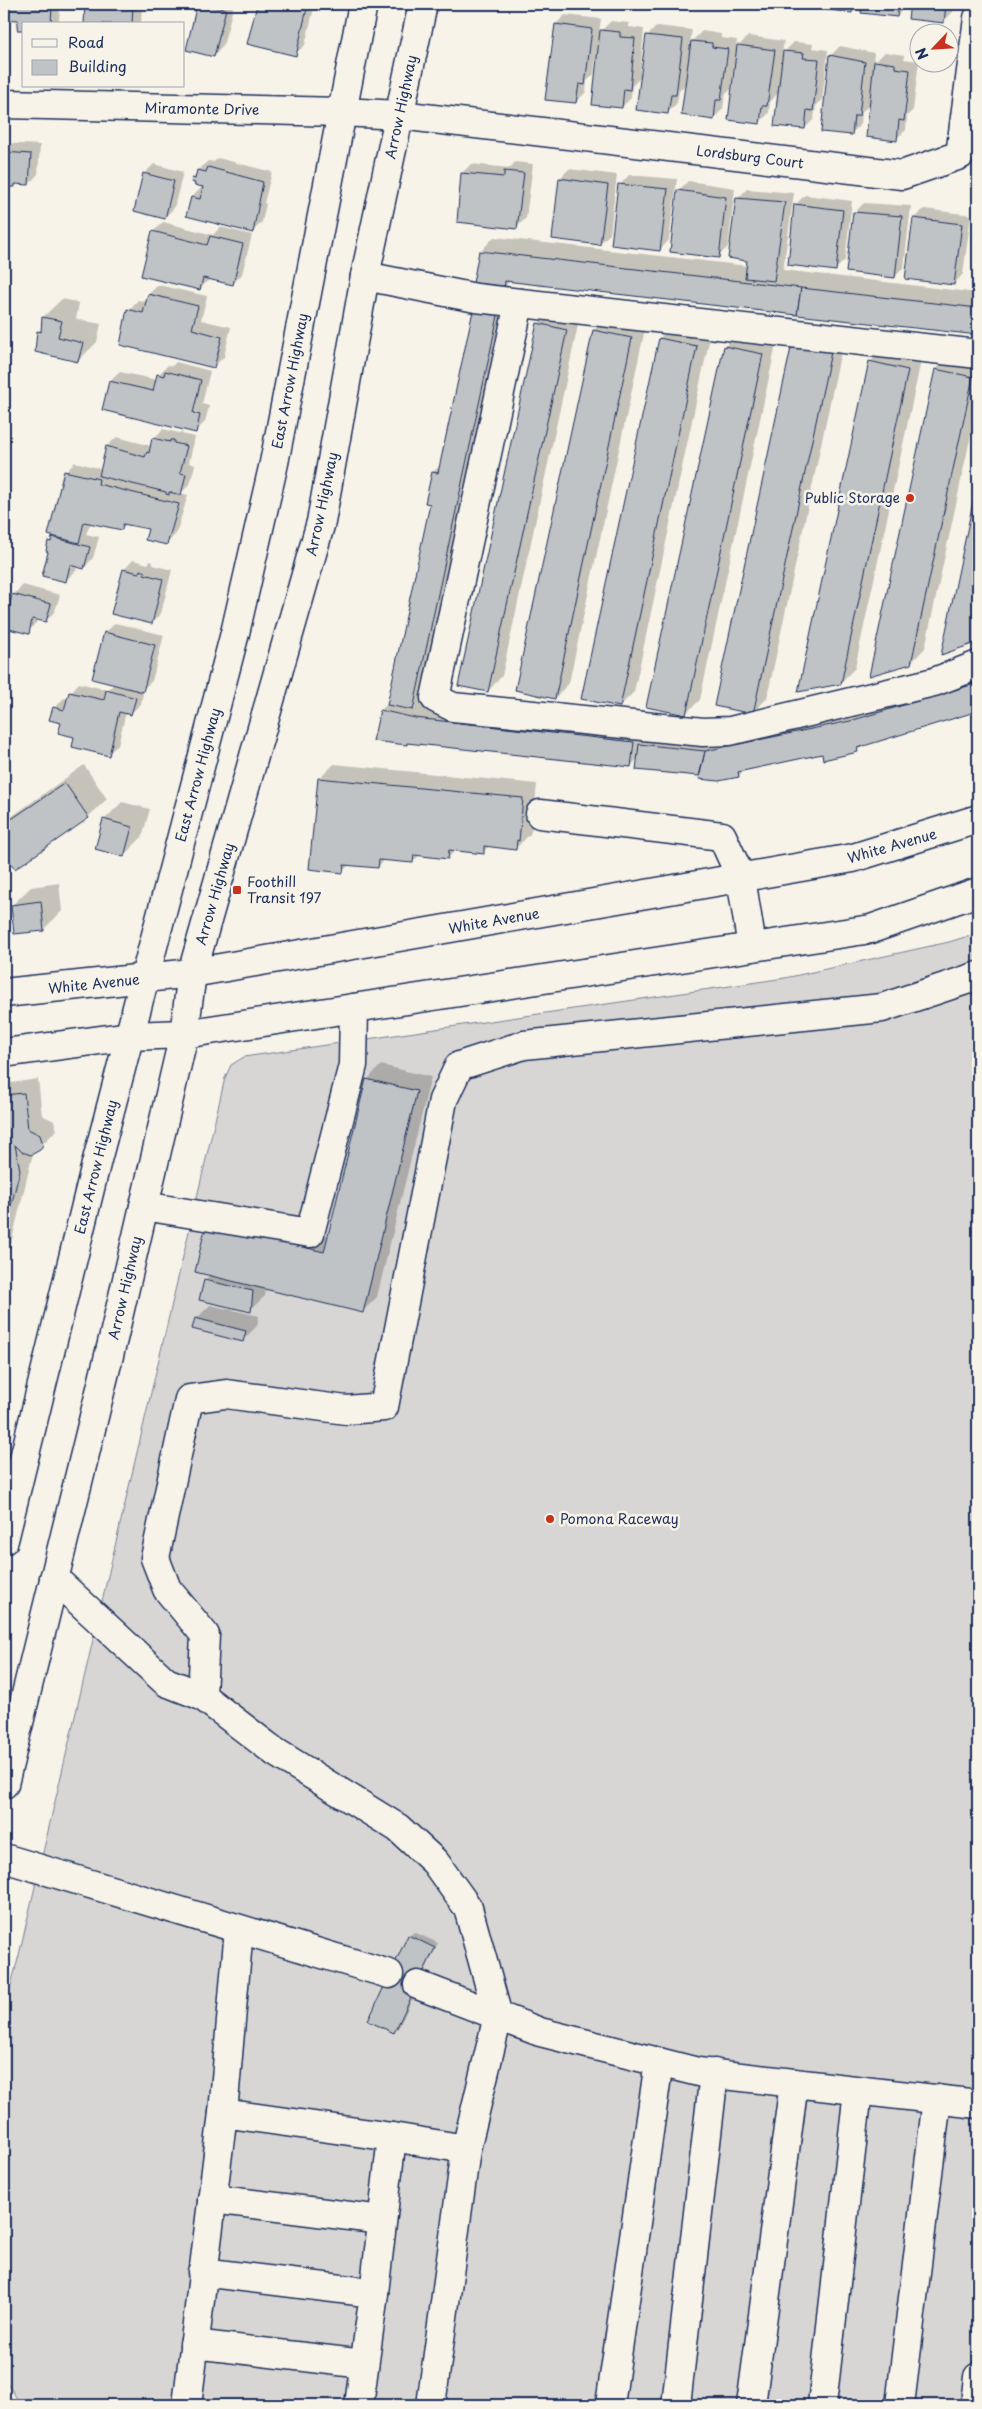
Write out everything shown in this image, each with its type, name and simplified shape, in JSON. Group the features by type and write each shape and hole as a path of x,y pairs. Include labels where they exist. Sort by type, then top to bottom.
{"main road":[{"name":"East Arrow Highway","path":"4,1540 10,1486 235,633 274,463 363,4"},
{"name":"Arrow Highway","path":"4,1784 184,1034 192,973 321,522 365,276 423,4"},
{"name":"Lordsburg Court","path":"400,115 902,175 960,155 978,18"},
{"name":"Miramonte Drive","path":"4,104 400,115"},
{"path":"365,276 476,298 978,354"},
{"path":"519,303 435,698 453,706 703,732 730,731 934,682 978,665"},
{"path":"540,814 722,836 741,878 752,947"},
{"name":"White Avenue","path":"4,993 192,973 741,878 853,858 978,820"},
{"path":"4,1053 130,1036 184,1034 871,929 978,892"},
{"path":"202,1696 205,1635 167,1589 155,1558 189,1399 226,1394 346,1410 384,1407 443,1100 459,1066 524,1046 882,1008 978,976"},
{"path":"144,1206 310,1233 353,1065 354,1008"},
{"path":"54,1578 166,1682 202,1696 275,1752 398,1828 435,1862 468,1908 498,2016 466,2149 431,2405"},
{"path":"4,1858 389,1974"},
{"path":"187,2405 223,2113 239,1929"},
{"path":"418,1985 540,2032 659,2062 714,2073 978,2104"},
{"path":"610,2405 659,2062"},
{"path":"676,2405 714,2073"},
{"path":"751,2405 794,2083"},
{"path":"822,2405 858,2091"},
{"path":"900,2405 937,2100"},
{"path":"223,2113 466,2149"},
{"path":"359,2405 392,2137"},
{"path":"212,2199 382,2220"},
{"path":"202,2272 374,2293"},
{"path":"194,2344 364,2364"},
{"path":"975,2405 978,2377"}],"shaded area":[{"name":"Pomona Raceway","path":"978,933 978,2405 21,2405 4,2378 4,2010 18,1959 225,1078 231,1065 244,1057 785,978 949,942"}],"building":[{"path":"4,4 52,4 51,22 22,22 22,30 17,30 18,20 4,19"},
{"path":"85,4 133,4 132,22 84,22"},
{"path":"197,4 226,9 214,57 186,50"},
{"path":"251,4 308,4 296,56 247,44 257,5"},
{"path":"774,4 806,4 806,7"},
{"path":"815,4 853,4 852,13 815,8"},
{"path":"862,4 899,4 897,17 861,13"},
{"path":"910,4 946,4 944,22 908,19"},
{"path":"555,24 592,29 585,85 579,84 576,103 545,100"},
{"path":"600,30 620,32 620,37 635,38 630,90 624,89 622,108 592,105"},
{"path":"646,35 683,39 676,95 671,95 668,114 636,110"},
{"path":"691,41 712,43 712,47 728,49 721,100 716,100 714,120 681,115"},
{"path":"737,45 775,50 767,106 762,106 760,124 728,120"},
{"path":"783,51 804,53 803,58 819,59 813,111 807,110 805,129 774,126"},
{"path":"829,55 865,62 859,116 854,116 852,135 821,132"},
{"path":"874,61 895,64 895,68 910,70 904,121 899,120 897,141 866,137"},
{"path":"4,152 31,154 29,185 15,184 15,187 9,187 9,190 4,190"},
{"path":"208,167 263,182 253,233 186,216 191,197 200,199 203,187 194,185 195,183 191,182 192,178 195,179 197,170 206,172"},
{"path":"504,171 524,173 517,229 457,222 461,173 504,177"},
{"path":"143,173 174,181 165,219 134,211"},
{"path":"559,178 608,185 600,245 552,239"},
{"path":"618,184 668,189 660,251 611,245"},
{"path":"677,190 726,197 719,258 670,252"},
{"path":"736,198 785,202 774,281 745,278 747,261 728,258"},
{"path":"794,204 843,210 836,271 788,265"},
{"path":"853,212 902,216 895,278 846,272"},
{"path":"913,218 962,224 954,285 905,279"},
{"path":"152,231 207,245 210,236 243,244 233,285 203,278 200,290 141,276"},
{"path":"479,251 801,288 797,315 505,281 504,289 473,283"},
{"path":"801,288 978,308 978,335 797,315"},
{"path":"148,294 198,306 192,329 222,337 214,368 120,345 127,309 143,313"},
{"path":"474,306 499,311 413,710 387,705 430,504 425,503 432,472 438,473"},
{"path":"42,317 62,321 58,337 83,343 78,362 35,352 37,331 41,332"},
{"path":"537,323 567,330 488,692 458,686"},
{"path":"593,330 632,338 555,699 515,690"},
{"path":"659,338 697,346 620,707 581,699"},
{"path":"792,343 831,352 753,714 714,706"},
{"path":"724,346 763,354 686,715 646,707"},
{"path":"869,361 908,370 841,684 798,692"},
{"path":"935,369 973,377 911,664 869,676"},
{"path":"165,371 201,380 193,413 200,415 196,433 102,410 109,381 153,391 157,374 164,376"},
{"path":"152,438 170,442 170,440 174,440 174,443 187,446 180,473 186,474 181,495 169,492 169,495 166,492 99,476 106,446 145,457 147,452 149,453"},
{"path":"64,471 99,479 98,484 179,504 167,545 145,540 148,529 123,524 122,530 84,522 79,543 48,535"},
{"path":"978,478 978,642 941,655"},
{"path":"52,537 90,547 84,569 70,565 66,582 42,576 48,552 46,551 48,541 51,542"},
{"path":"123,569 139,573 140,570 145,572 144,574 163,579 152,624 111,614"},
{"path":"12,594 51,604 46,622 32,619 29,634 5,628"},
{"path":"104,632 155,645 143,692 92,679"},
{"path":"978,683 978,711 857,748 858,752 823,760 822,754 738,772 739,777 719,781 699,779 705,751 850,721"},
{"path":"106,690 136,698 131,715 119,712 109,756 72,747 74,737 58,733 61,723 49,720 53,707 64,710 69,692 104,700"},
{"path":"380,710 415,718 634,742 631,767 373,741"},
{"path":"639,744 705,751 699,776 636,770"},
{"path":"318,778 523,798 519,841 517,840 516,850 484,846 484,854 449,850 448,859 414,855 413,863 379,860 378,868 344,865 343,873 309,869"},
{"path":"65,783 89,818 15,869 4,853 4,824"},
{"path":"103,819 132,827 124,857 95,849"},
{"path":"41,901 44,931 14,934 11,905"},
{"path":"366,1079 417,1091 363,1313 195,1272 206,1224 324,1252"},
{"path":"24,1093 28,1129 40,1135 43,1145 40,1150 31,1155 22,1152 15,1145 20,1170 4,1234 4,1095"},
{"path":"204,1280 253,1291 251,1312 199,1300"},
{"path":"195,1318 246,1331 243,1342 192,1329"},
{"path":"408,1935 435,1948 394,2033 368,2021"}],"place":[{"name":"Public Storage","path":"910,498"},
{"name":"Foothill Transit 197","path":"237,890"},
{"name":"Pomona Raceway","path":"550,1519"}]}
